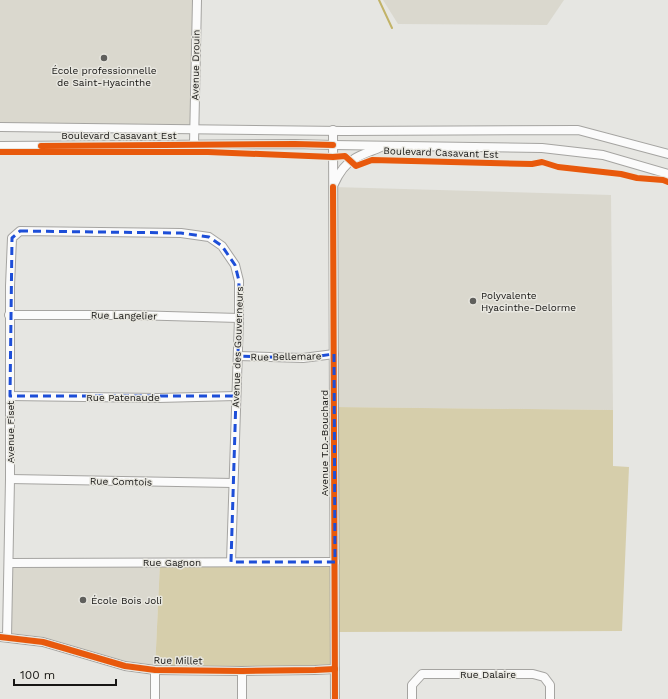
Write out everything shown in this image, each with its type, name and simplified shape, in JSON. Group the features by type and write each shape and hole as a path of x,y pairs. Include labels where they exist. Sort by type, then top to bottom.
{"street":[{"name":"Avenue Drouin","path":"194,130 197,0"},
{"name":"Boulevard Casavant Est","path":"0,128 194,130 578,130 668,154"},
{"path":"194,130 194,144"},
{"name":"Avenue T.D.-Bouchard","path":"333,130 335,699"},
{"name":"Boulevard Casavant Est","path":"0,146 295,144 542,148 603,155 668,174"},
{"path":"333,187 342,170 353,159 386,145"},
{"name":"Avenue Fiset","path":"4,637 9,563 10,286 12,238 20,231"},
{"name":"Avenue des Gouverneurs","path":"20,231 181,233 208,237 222,246 235,265 239,281 239,318 230,562"},
{"path":"0,286 10,286"},
{"name":"Rue Langelier","path":"9,315 131,315 239,318"},
{"name":"Rue Bellemare","path":"238,356 303,358 334,354"},
{"name":"Rue Patenaude","path":"10,396 158,398 236,396"},
{"name":"Rue Comtois","path":"10,479 233,483"},
{"name":"Rue Gagnon","path":"9,563 335,562"},
{"name":"Rue Millet","path":"4,637 43,642 125,666 155,670 242,671 335,669"},
{"path":"155,670 155,699"},
{"path":"242,671 242,699"},
{"name":"Rue Dalaire","path":"412,699 412,685 422,674 533,674 544,677 550,685 550,699"}],"highlighted area":[{"path":"20,231 181,233 209,237 222,246 235,265 239,281 238,356 303,358 334,354 335,562 231,562 236,396 10,396 12,238"}],"shaded area":[{"path":"0,0 193,0 190,126 0,124"},
{"path":"383,0 564,0 547,25 398,24"},
{"name":"Polyvalente Hyacinthe-Delorme","path":"333,187 611,195 613,410 334,407"},
{"path":"334,407 613,410 613,466 629,467 622,631 335,632 335,669 155,670 160,562 335,562"},
{"name":"École Bois Joli","path":"160,562 155,670 7,637 9,563"}],"waterway":[{"path":"379,0 392,28"}],"cycle path":[{"path":"41,146 333,145"},
{"path":"0,152 208,152 333,157 345,156 356,166 372,160 532,164 542,162 558,167 621,174 637,178 663,180 668,182"},
{"path":"333,187 335,699"},
{"path":"0,637 43,642 125,666 155,670 242,671 335,669"}],"place":[{"name":"École professionnelle de Saint-Hyacinthe","path":"104,58"},
{"name":"Polyvalente Hyacinthe-Delorme","path":"473,301"},
{"name":"École Bois Joli","path":"83,600"}]}
